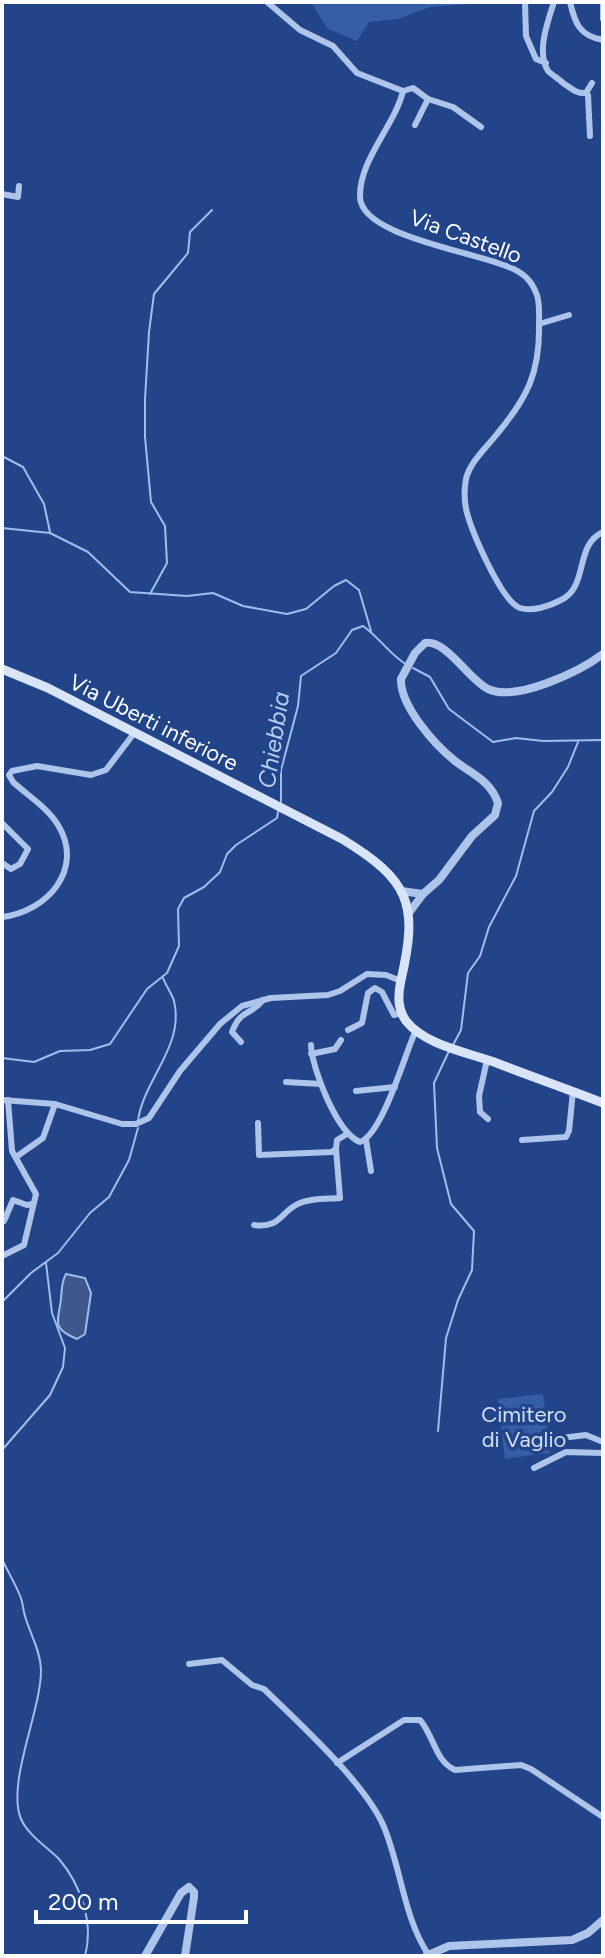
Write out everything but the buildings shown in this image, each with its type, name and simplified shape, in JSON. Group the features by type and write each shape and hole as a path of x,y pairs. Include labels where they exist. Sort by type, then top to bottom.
{"main road":[{"name":"Via Uberti inferiore","path":"2,669 48,688 342,839 386,869 401,891 409,913 409,944 398,998 402,1013"},
{"path":"402,1013 416,1030 441,1043 603,1103"}],"street":[{"path":"267,2 300,30 333,46 357,73 403,91 413,88 428,99 453,107 481,127"},
{"path":"525,2 526,36 536,59 546,63"},
{"path":"554,2 543,52 546,63 549,71 573,90 579,94 586,93"},
{"path":"570,2 580,32 603,40"},
{"path":"603,2 603,19"},
{"path":"586,93 592,83"},
{"name":"Via Castello","path":"403,91 365,175 360,197 364,209 392,229 418,240 518,271 531,282 538,300 540,354 535,375 513,415 477,457 467,475 464,495 467,513 488,563 507,598 519,608 532,610 562,600 573,592 588,544 603,532"},
{"path":"586,93 590,136"},
{"path":"415,125 428,99"},
{"path":"2,194 18,197 19,186"},
{"path":"539,324 569,315"},
{"path":"409,913 472,836 495,815 498,803 489,785 447,754 421,725 401,686 413,657 425,643 433,643 486,688 508,693 522,692 540,685 603,654"},
{"path":"2,917 17,915 48,897 58,886 66,868 67,853 56,820 6,774 28,766 91,775 102,773 135,732"},
{"path":"2,823 28,849 20,864 11,869 2,863"},
{"path":"401,891 423,894"},
{"path":"2,1256 24,1245 36,1194 16,1157 5,1100 55,1104 122,1124 144,1121 160,1105 180,1071 220,1024 242,1006 263,1000 328,995 367,974 401,981"},
{"path":"348,1030 362,1023 368,993 375,988 382,992 394,1015 402,1013"},
{"path":"241,1042 232,1032 236,1021 242,1014 258,1007 263,1000"},
{"path":"371,1171 366,1140 395,1087 416,1030"},
{"path":"311,1054 335,1049 341,1040"},
{"path":"311,1045 314,1069 347,1134 360,1142 366,1140"},
{"path":"487,1060 479,1096 480,1112 488,1119"},
{"path":"286,1082 321,1084"},
{"path":"356,1091 395,1087"},
{"path":"522,1140 561,1140 566,1137 573,1091"},
{"path":"16,1157 43,1138 55,1104"},
{"path":"258,1123 259,1155 305,1155 336,1149"},
{"path":"254,1225 272,1224 299,1203 340,1198 336,1149 337,1140 347,1134"},
{"path":"4,1221 9,1203 13,1200 33,1204"},
{"path":"553,1439 586,1435 603,1442"},
{"path":"534,1468 566,1452 603,1453"},
{"path":"189,1664 222,1660 252,1685 264,1689 337,1763 375,1809 384,1827 427,1955 449,1946 572,1940 582,1937 603,1920"},
{"path":"337,1763 404,1720 420,1720 428,1729 447,1767 455,1770 521,1765 603,1817"},
{"path":"145,1956 181,1893 189,1887 194,1897 185,1956"}],"green space":[{"path":"311,2 499,2 430,7 398,19 369,22 357,41 328,29"},
{"name":"Cimitero di Vaglio","path":"543,1394 550,1453 505,1459 498,1399"}],"shaded area":[{"path":"66,1274 85,1278 91,1293 85,1334 77,1339 58,1324"}],"waterway":[{"path":"150,594 167,563 165,526 151,502 145,437 149,332 154,294 188,253 190,232 212,210"},
{"path":"2,456 23,467 44,504 50,532"},
{"path":"2,528 50,533 88,552 130,592 187,596 213,593 243,606 287,614 306,609 346,580 359,590 371,631"},
{"name":"Chiebbia","path":"281,802 281,770 298,706 301,676 336,653 352,630 363,626 407,665"},
{"name":"Chiebbia","path":"413,668 430,677 449,709 493,742 516,738 603,740"},
{"path":"453,1045 461,1030 468,973 480,956 489,927 516,876 534,811 552,792 568,767 578,742"},
{"name":"Chiebbia","path":"2,1058 34,1062 60,1051 90,1050 110,1044 147,989 167,973 179,946 178,909 184,898 204,887 220,872 227,854 277,818 278,812"},
{"path":"138,1121 147,1091 174,1033 174,1001 163,978"},
{"path":"438,1431 446,1338 472,1270 474,1231 451,1204 437,1148 434,1083 449,1051"},
{"path":"2,1302 31,1273 58,1253 90,1213 109,1197 129,1160 138,1128"},
{"path":"2,1450 50,1395 63,1367 65,1348 52,1313 46,1263"},
{"path":"2,1559 21,1598 41,1669 18,1786 21,1819 33,1836 59,1859 74,1880 87,1918 85,1956"}]}
